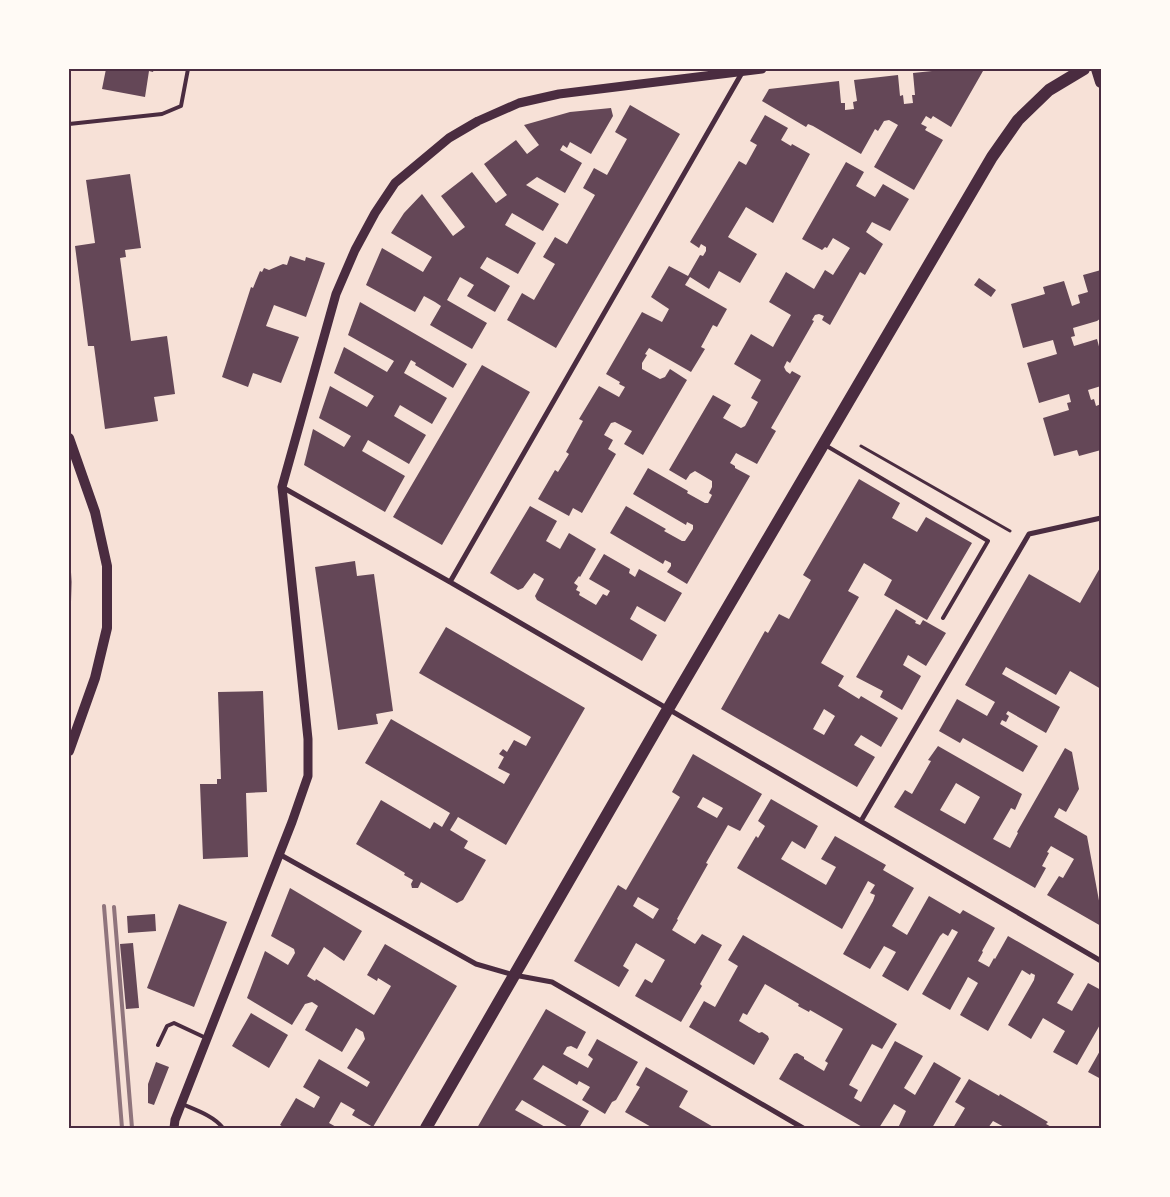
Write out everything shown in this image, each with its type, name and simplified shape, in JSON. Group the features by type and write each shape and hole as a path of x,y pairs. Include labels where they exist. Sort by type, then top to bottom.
{"main road":[{"path":"426,1128 668,709 969,196 1018,120 1049,90 1084,69"},
{"path":"1097,69 1101,82"},
{"path":"69,438 95,512 103,548 106,566 107,628 95,678 69,751"}],"street":[{"path":"174,1128 181,1103 308,776 308,739 282,487 336,294 354,250 395,183 448,138 478,121 519,103 559,94 762,69"},
{"path":"450,582 743,71"},
{"path":"282,487 450,582 1101,961"},
{"path":"861,821 1029,534 1101,518"},
{"path":"279,854 476,964 514,975 552,982 803,1128"}],"lane":[{"path":"69,124 162,114 181,106 188,69"},
{"path":"823,444 988,541 943,618"},
{"path":"158,1045 168,1026 174,1023 206,1038"},
{"path":"181,1103 202,1112 223,1128"}],"path":[{"path":"861,446 1010,531"},
{"path":"69,562 69,622"}],"building":[{"path":"106,69 154,69 153,72 149,71 145,97 102,89"},
{"path":"951,69 982,69 983,71 951,127 933,116 931,119 926,116 921,124 927,127 925,130 943,140 914,190 874,167 898,125 889,120 884,121 878,131 875,129 861,154 813,126 808,124 806,127 762,101 769,89 839,81 841,103 845,103 845,110 854,109 853,102 857,101 854,80 898,75 900,96 903,95 904,104 913,103 912,95 915,95 913,73"},
{"path":"630,105 680,134 556,348 507,320 522,293 534,300 555,264 543,257 555,237 567,244 595,195 583,188 594,168 607,175 627,139 615,132"},
{"path":"611,108 613,116 591,154 570,142 567,148 563,145 560,150 582,163 565,193 537,177 526,185 559,204 543,231 512,213 505,225 536,243 518,274 487,257 480,268 510,286 495,312 467,296 474,285 460,277 447,300 487,323 472,349 430,325 441,306 435,302 424,296 415,312 366,285 382,248 423,272 432,257 391,233 404,213 422,194 453,236 465,227 441,196 472,172 496,203 507,195 484,164 516,140 527,154 539,145 524,125 570,112"},
{"path":"765,115 788,128 781,140 810,154 773,223 746,207 728,237 757,254 740,283 719,271 709,289 690,277 685,285 727,309 717,327 713,325 701,347 705,349 691,372 649,348 642,363 642,369 660,379 665,377 670,369 687,380 643,455 624,444 632,431 615,422 611,423 604,435 613,440 608,449 616,454 582,513 573,508 569,516 538,499 555,470 558,472 569,454 566,452 583,421 579,419 599,386 619,397 625,387 606,374 642,312 662,322 669,309 651,297 669,266 688,276 700,255 703,256 706,251 706,247 701,244 699,248 690,242 739,161 746,165 757,145 750,141"},
{"path":"846,162 864,172 856,186 875,197 883,184 909,199 890,231 872,222 866,232 883,244 865,275 860,272 830,325 822,320 824,316 815,315 812,320 814,321 790,363 787,361 784,367 786,371 790,374 792,371 801,376 771,428 776,431 757,464 736,453 730,463 750,476 687,584 667,572 671,563 665,560 663,564 610,533 626,506 666,529 664,531 682,541 685,541 693,529 693,525 687,522 686,525 633,494 648,468 688,491 687,493 708,503 712,495 709,493 712,481 695,471 686,480 669,470 713,395 731,405 723,418 741,428 745,426 758,402 751,398 761,380 734,364 751,334 773,347 791,315 769,302 786,272 814,289 825,270 833,275 850,248 833,238 827,248 825,247 822,250 802,239"},
{"path":"130,174 141,248 125,250 126,257 120,258 131,341 167,336 175,394 154,397 158,421 105,429 94,346 88,346 75,246 95,243 86,180"},
{"path":"290,256 305,261 306,257 325,263 306,317 274,305 266,326 299,337 281,383 253,373 248,387 222,377 251,287 253,288 260,271 262,272 264,268 269,270 283,264 287,265"},
{"path":"1101,270 1101,318 1073,328 1075,336 1071,337 1074,346 1097,339 1101,354 1101,386 1088,390 1091,400 1094,399 1096,406 1101,404 1101,450 1079,456 1077,450 1054,456 1043,418 1069,410 1067,403 1071,402 1069,394 1039,403 1027,363 1057,354 1053,340 1023,348 1011,304 1045,294 1043,287 1064,281 1072,306 1080,303 1078,295 1088,292 1083,275"},
{"path":"979,278 996,290 991,297 974,285"},
{"path":"360,302 467,364 453,388 415,365 416,363 411,360 404,373 447,398 432,424 400,405 394,416 426,435 409,464 368,440 362,451 405,476 385,512 304,465 313,429 344,447 351,436 319,418 330,386 367,407 374,396 334,373 344,347 387,372 394,361 348,335"},
{"path":"482,365 530,392 442,545 393,517"},
{"path":"859,479 900,503 892,518 917,532 926,517 972,543 927,620 884,595 892,580 864,563 848,591 859,597 821,663 844,676 838,686 859,699 861,696 898,718 881,747 861,735 854,745 875,757 857,787 721,709 765,631 768,633 779,614 789,619 811,580 803,575","holes":["824,709 835,716 824,735 813,729"]},
{"path":"530,506 557,521 546,541 560,549 569,533 596,549 580,577 574,583 578,586 576,590 580,592 579,595 596,605 603,594 607,596 610,591 589,579 604,554 630,569 629,573 635,577 639,569 682,593 665,622 637,606 630,619 657,635 642,661 537,600 535,596 544,579 534,573 523,588 518,590 490,573"},
{"path":"355,561 357,576 374,574 393,711 376,714 378,724 338,730 315,567"},
{"path":"1101,566 1101,689 1070,671 1056,695 1006,667 1002,674 1060,707 1046,733 1008,711 1006,714 1009,716 1006,722 1002,720 1000,724 1038,746 1023,772 963,738 960,743 939,731 957,699 987,716 995,702 965,685 1029,574 1080,603"},
{"path":"896,609 916,621 915,623 920,625 923,620 946,633 926,666 908,655 903,665 921,676 902,710 880,697 883,691 856,677"},
{"path":"446,627 585,708 506,845 458,817 450,830 468,841 464,848 486,860 463,900 457,903 421,882 418,888 412,888 413,880 404,875 405,873 356,844 381,800 430,829 434,822 442,827 450,813 365,763 391,719 504,784 510,774 498,768 504,757 499,754 503,749 507,752 514,740 526,746 531,737 419,673"},
{"path":"263,691 267,792 246,793 248,857 203,859 200,784 217,784 217,779 221,779 218,692"},
{"path":"938,746 1022,794 1015,810 1011,808 993,839 1010,848 1017,832 1065,748 1072,752 1079,789 1066,812 1059,808 1054,817 1087,836 1101,907 1101,926 1047,895 1059,876 1063,878 1074,859 1051,846 1042,866 1046,868 1035,888 894,807 905,790 912,794 931,761 928,760","holes":["956,783 980,797 965,824 940,810"]},
{"path":"693,754 762,794 740,831 728,825 706,863 708,864 672,930 695,944 702,934 722,945 700,984 702,986 681,1022 635,996 645,979 652,983 665,960 636,943 623,966 629,970 619,987 574,961 618,885 626,890 680,797 672,792","holes":["703,797 723,808 717,818 697,807","638,897 659,909 653,919 633,906"]},
{"path":"771,799 818,826 805,849 792,841 781,859 826,885 836,867 821,859 835,836 886,865 883,870 914,888 892,926 907,935 929,896 960,914 963,910 995,928 978,961 989,967 1008,936 1074,974 1057,1003 1072,1011 1088,983 1101,990 1101,1023 1077,1065 1053,1052 1065,1031 1043,1018 1031,1039 1008,1025 1035,975 1031,973 1030,975 1022,970 988,1031 960,1015 978,983 968,977 950,1010 922,994 958,932 952,929 948,936 943,933 940,936 908,991 882,976 896,952 884,946 870,969 843,954 873,901 875,895 870,893 875,885 868,881 842,929 737,868 756,836 758,838 765,826 758,821"},
{"path":"290,888 362,931 344,961 324,947 307,976 315,981 316,979 374,1015 391,986 378,978 377,981 367,975 385,944 457,986 373,1127 352,1115 355,1110 341,1102 329,1123 338,1128 285,1128 280,1125 296,1098 314,1108 320,1097 303,1087 319,1059 367,1087 370,1082 347,1068 365,1039 363,1032 356,1028 342,1052 305,1030 318,1006 312,1002 305,1004 292,1025 247,998 265,951 288,965 295,953 294,949 271,936"},
{"path":"179,904 227,922 194,1007 147,988"},
{"path":"155,914 156,931 128,933 127,916"},
{"path":"743,935 897,1024 882,1049 872,1044 849,1085 858,1090 854,1098 861,1102 895,1041 923,1056 904,1088 915,1095 934,1062 961,1078 932,1128 898,1128 906,1111 894,1104 879,1128 864,1128 779,1079 794,1054 797,1053 824,1071 828,1063 825,1061 843,1029 810,1010 809,1012 798,1006 799,1004 765,984 747,1015 743,1013 739,1021 768,1036 769,1039 754,1065 689,1027 704,1001 715,1007 738,966 728,960"},
{"path":"133,943 139,1008 126,1009 120,944"},
{"path":"546,1009 586,1032 577,1049 571,1046 567,1047 563,1054 588,1068 593,1059 588,1055 597,1039 638,1062 616,1100 612,1102 605,1114 582,1100 590,1087 579,1081 577,1085 543,1065 533,1079 589,1111 579,1128 570,1128 522,1100 515,1110 547,1128 477,1128"},
{"path":"251,1013 288,1035 269,1068 232,1046"},
{"path":"1101,1049 1101,1079 1088,1072"},
{"path":"156,1062 169,1067 154,1105 148,1103 148,1084"},
{"path":"646,1067 688,1091 679,1107 715,1128 653,1128 625,1112 640,1087 636,1085"},
{"path":"969,1079 999,1096 1000,1094 1048,1122 1046,1124 1053,1128 1006,1128 993,1121 988,1128 953,1128 965,1108 955,1102"}],"railway":[{"path":"104,906 122,1128"},
{"path":"114,907 132,1128"}]}
